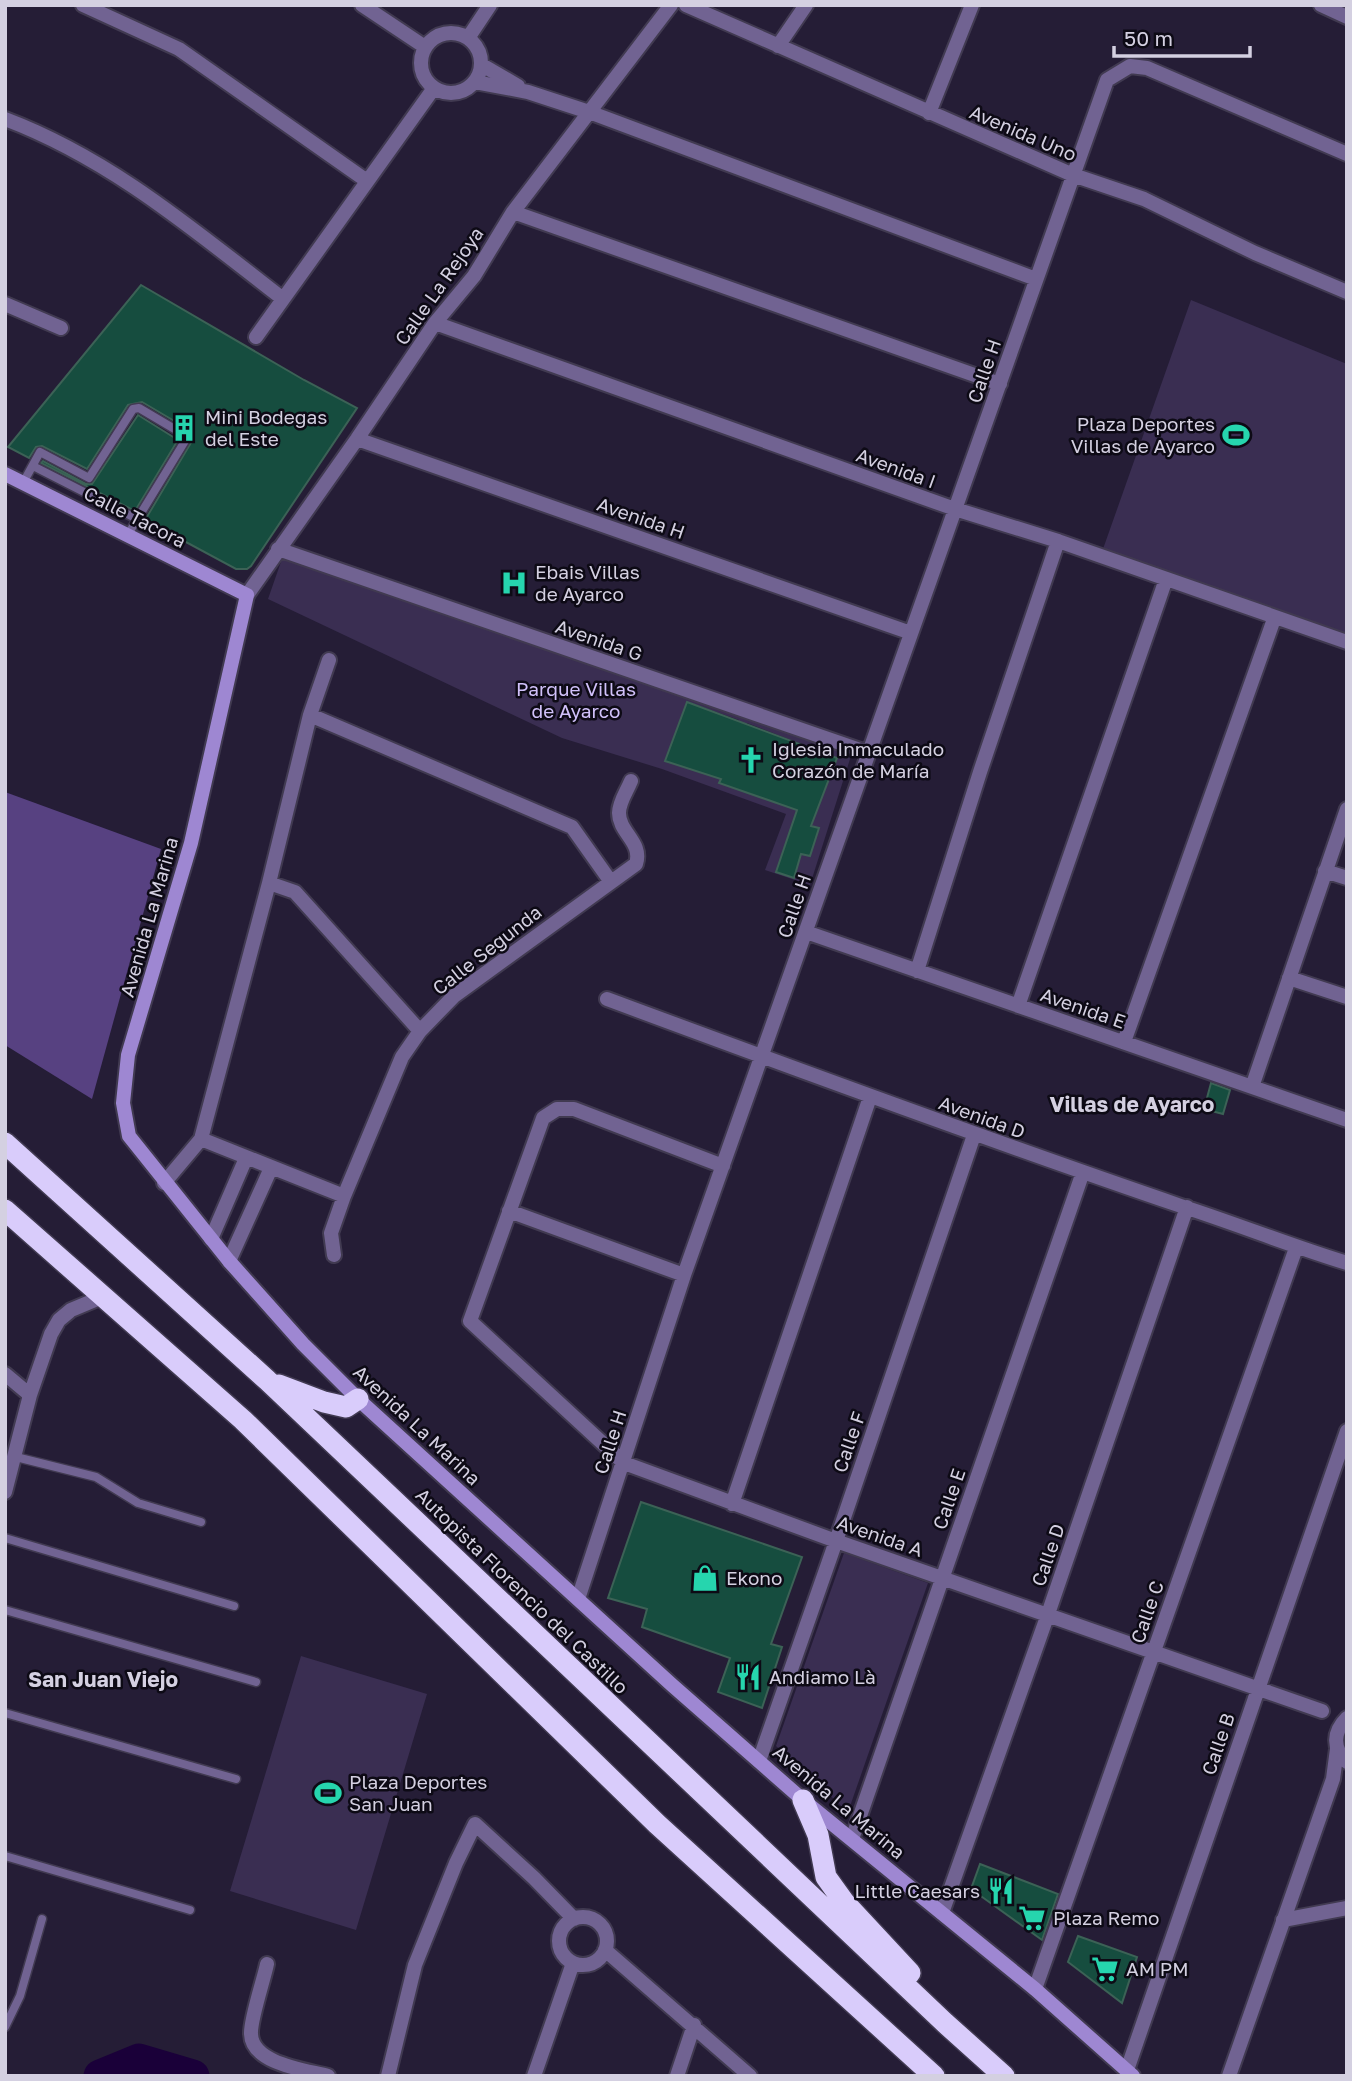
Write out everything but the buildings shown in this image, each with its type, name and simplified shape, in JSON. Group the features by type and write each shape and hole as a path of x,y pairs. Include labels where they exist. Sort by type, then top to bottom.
{"highway":[{"name":"Autopista Florencio del Castillo","path":"5,1143 267,1380 1004,2076"},
{"path":"5,1210 243,1420 657,1824 934,2076"},
{"path":"267,1380 324,1402 346,1407 358,1399"},
{"path":"803,1800 818,1835 826,1877 844,1902 906,1968 945,2023"}],"street":[{"path":"83,5 178,49 367,181"},
{"path":"362,5 425,47"},
{"path":"468,38 490,5"},
{"name":"Calle La Rejoya","path":"247,595 435,323 474,276 513,212 671,5"},
{"name":"Avenida Uno","path":"686,5 1073,176 1144,199 1255,253 1347,292"},
{"path":"778,46 806,5"},
{"path":"929,113 972,5"},
{"path":"1321,5 1347,17"},
{"path":"450,33 468,38 476,45 482,65 475,82 460,92 442,92 434,88 422,74 421,56 425,47 432,40 450,33"},
{"path":"482,65 528,92"},
{"name":"Calle H","path":"578,1599 684,1275 1107,80 1130,66 1147,68 1347,154"},
{"path":"475,82 528,92 589,112 1037,279"},
{"path":"256,337 434,88"},
{"path":"5,119 46,134 108,168 177,217 283,299"},
{"path":"513,212 1000,384"},
{"path":"5,304 61,328"},
{"name":"Avenida I","path":"435,323 955,509 1058,541 1347,642"},
{"name":"Avenida H","path":"357,439 911,634"},
{"name":"Calle Tacora","path":"5,474 247,595"},
{"path":"918,971 984,759 1058,541"},
{"name":"Avenida G","path":"278,549 869,754"},
{"path":"1018,1006 1166,579"},
{"name":"Avenida La Marina","path":"247,595 191,843 128,1055 123,1103 128,1136 229,1261 303,1344 358,1399 803,1800 1035,1989 1130,2073"},
{"path":"1124,1042 1275,619"},
{"path":"164,1183 201,1139 269,883 310,715 329,660"},
{"path":"310,715 572,827 611,882"},
{"name":"Calle Segunda","path":"334,1255 331,1233 344,1196 402,1057 420,1031 454,996 636,864 639,855 637,846 620,822 619,814 631,781"},
{"path":"1252,1087 1347,809"},
{"path":"1325,871 1347,878"},
{"path":"269,883 295,892 420,1031"},
{"name":"Avenida E","path":"806,932 1347,1120"},
{"path":"1289,978 1347,997"},
{"name":"Avenida D","path":"607,999 974,1135 1296,1248 1347,1263"},
{"path":"732,1504 870,1097"},
{"path":"684,1275 509,1211 543,1118 557,1109 574,1109 723,1166"},
{"name":"Calle F","path":"759,1761 974,1135"},
{"path":"201,1139 344,1196"},
{"path":"211,1239 246,1158"},
{"path":"229,1261 271,1168"},
{"name":"Calle E","path":"852,1839 1083,1172"},
{"name":"Calle D","path":"942,1913 1187,1208"},
{"name":"Avenida A","path":"509,1211 470,1321 624,1463 836,1541 1322,1711"},
{"name":"Calle C","path":"1035,1989 1296,1248"},
{"path":"5,1492 30,1395 51,1334 59,1320 71,1310 102,1297"},
{"path":"5,1374 30,1395"},
{"name":"Calle B","path":"1130,2073 1347,1431"},
{"path":"1229,2076 1333,1779 1337,1732 1347,1718"},
{"path":"1337,1749 1347,1762"},
{"path":"1333,1779 1347,1771"},
{"path":"388,2076 415,1965 456,1863 475,1824 526,1870 574,1919"},
{"path":"1283,1920 1347,1908"},
{"path":"574,1919 592,1919 600,1924 605,1932 605,1950 597,1960 586,1965 573,1963 563,1954 559,1941 563,1928 574,1919"},
{"path":"605,1950 750,2076"},
{"path":"534,2076 573,1963"},
{"path":"267,1964 251,2035 256,2047 267,2059 328,2076"},
{"path":"677,2076 694,2025"}],"lane":[{"path":"23,483 40,452 89,478 133,409 139,408 183,434 185,441 127,536"},
{"path":"33,466 137,519"},
{"path":"16,1457 96,1477 138,1503 201,1522"},
{"path":"5,1538 234,1606"},
{"path":"5,1610 256,1682"},
{"path":"5,1713 236,1779"},
{"path":"5,1856 190,1910"},
{"path":"5,2027 20,1996 42,1919"}],"green space":[{"path":"1191,300 1347,364 1347,633 1103,549"},
{"name":"Parque Villas de Ayarco","path":"283,556 847,752 850,759 810,885 765,870 786,814 662,769 562,738 268,599","holes":["688,702 739,720 735,734 741,736 747,723 837,758 814,816 720,783 721,779 665,761"]},
{"path":"844,1553 928,1583 848,1812 776,1746"},
{"name":"Plaza Deportes San Juan","path":"301,1656 427,1694 356,1930 230,1891"}],"shaded area":[{"path":"5,792 161,849 92,1099 5,1045"}],"waterway":[{"path":"100,2076 139,2060 193,2076"}],"place":[{"name":"Mini Bodegas del Este","path":"184,428"},
{"name":"Plaza Deportes Villas de Ayarco","path":"1236,435"},
{"name":"Ebais Villas de Ayarco","path":"514,583"},
{"name":"Iglesia Inmaculado Corazón de María","path":"751,760"},
{"name":"Ekono","path":"705,1578"},
{"name":"Andiamo Là","path":"748,1677"},
{"name":"Plaza Deportes San Juan","path":"328,1793"},
{"name":"Little Caesars","path":"1001,1891"},
{"name":"Plaza Remo","path":"1032,1918"},
{"name":"AM PM","path":"1105,1969"}],"district":[{"name":"Villas de Ayarco","path":"1132,1105"},
{"name":"San Juan Viejo","path":"103,1680"}]}
